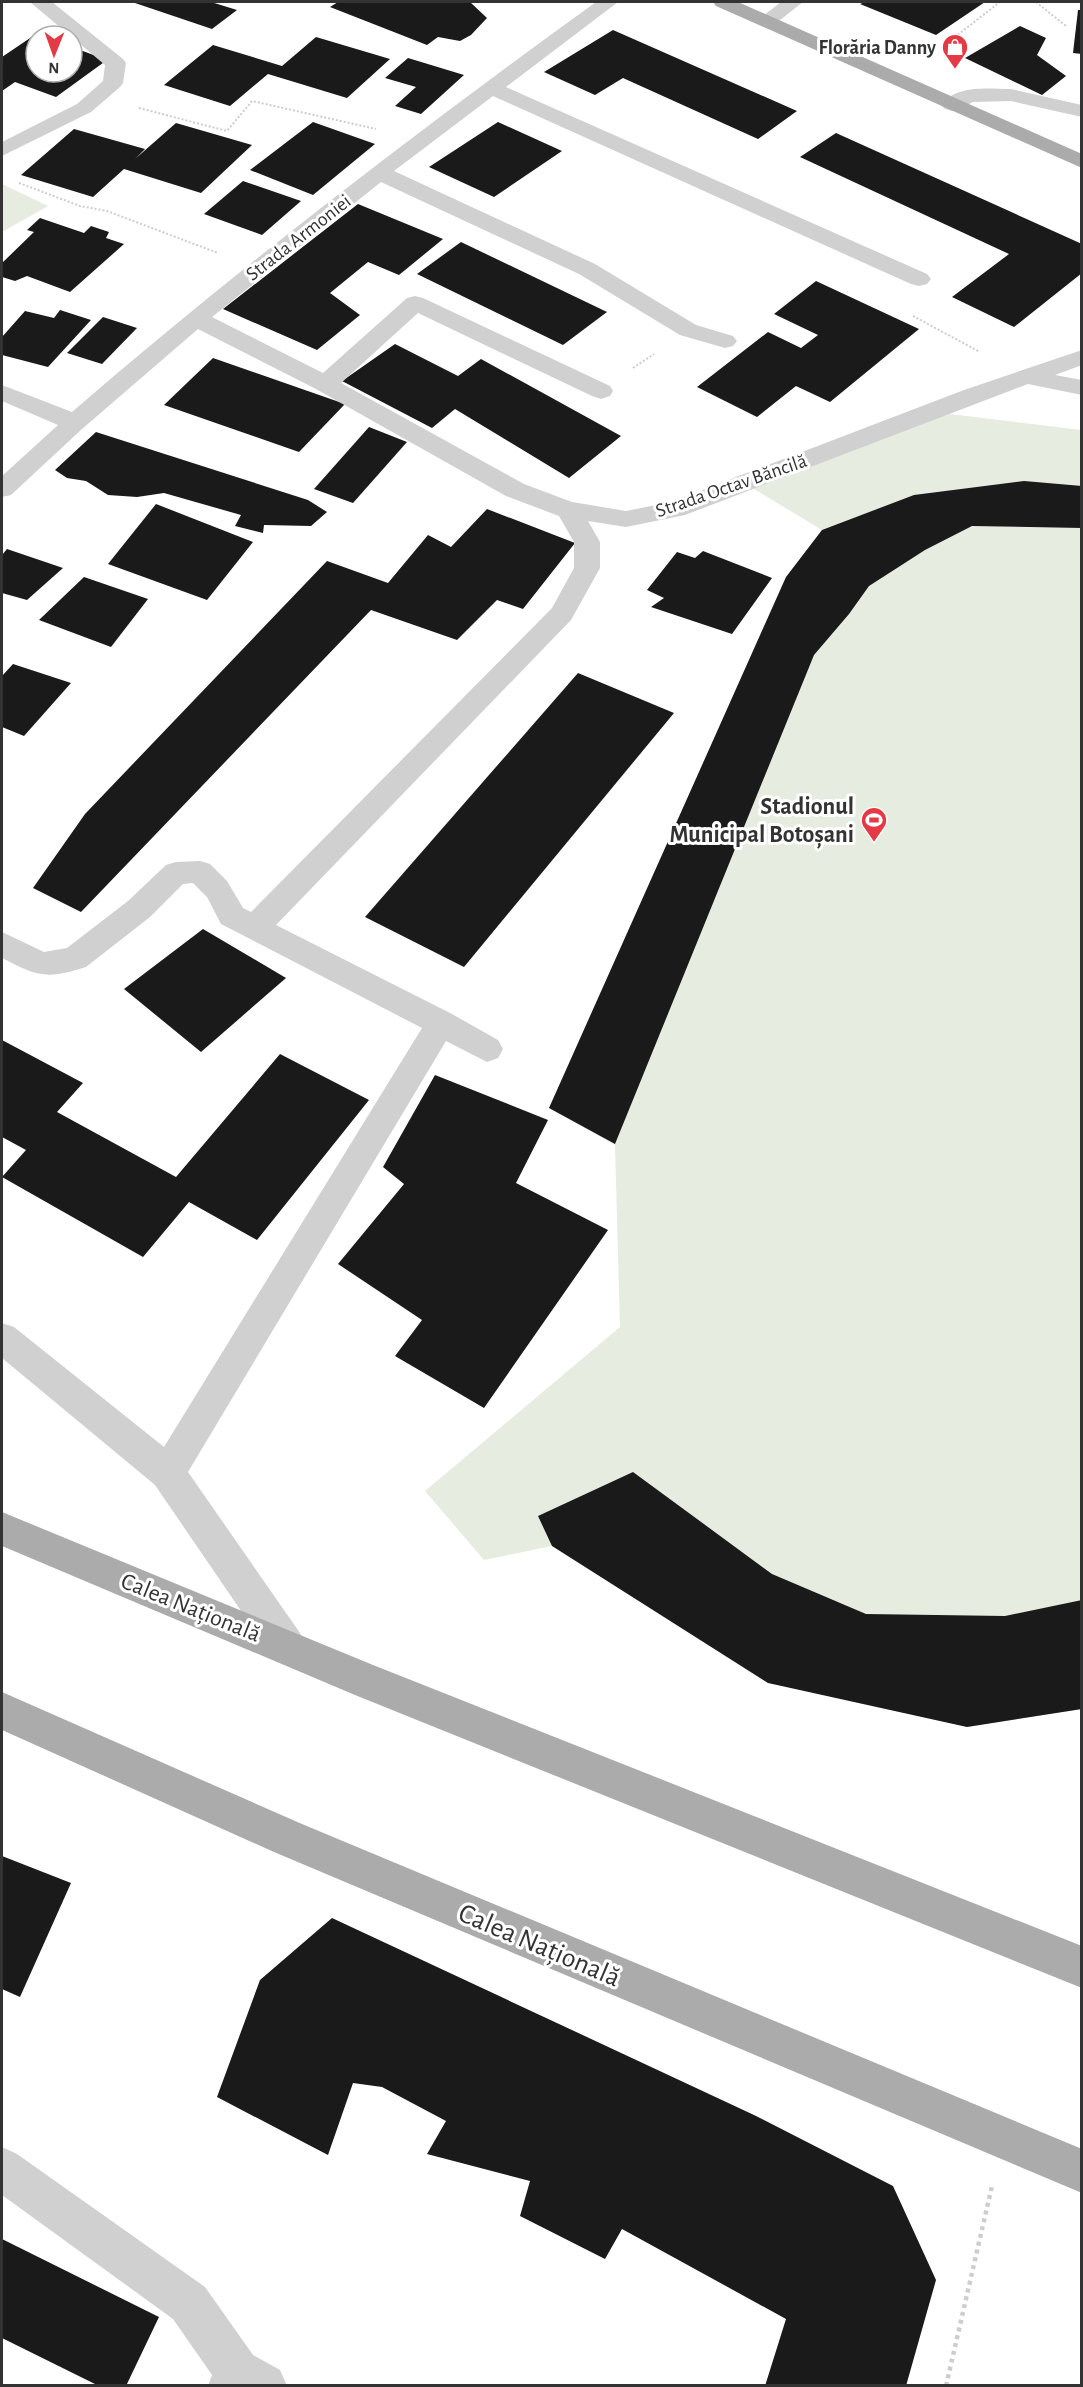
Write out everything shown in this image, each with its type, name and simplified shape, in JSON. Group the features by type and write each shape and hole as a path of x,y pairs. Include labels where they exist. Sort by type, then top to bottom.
{"main road":[{"path":"723,2 768,20 1082,162"},
{"name":"Calea Națională","path":"2,1529 369,1682 1082,1967"},
{"name":"Calea Națională","path":"2,1711 288,1838 1082,2171"}],"street":[{"path":"2,150 84,108 113,83 116,63 40,2"},
{"name":"Strada Armoniei","path":"2,489 73,422 195,318 422,139 608,2"},
{"path":"768,20 793,2"},
{"path":"490,87 919,279"},
{"path":"952,105 969,96 1011,95 1082,111"},
{"path":"380,173 587,269 688,330 725,341"},
{"path":"325,384 415,303 601,392"},
{"name":"Strada Octav Băncilă","path":"195,318 325,384 515,490 568,510 626,519 676,509 973,395 1082,357"},
{"path":"1026,376 1082,388"},
{"path":"2,392 73,422"},
{"path":"256,926 562,614 587,568 587,542 568,510"},
{"path":"2,944 41,964 75,959 139,909 176,873 200,872 217,889 232,915 487,1049"},
{"path":"168,1473 441,1023"},
{"path":"2,1338 168,1473 287,1646"},
{"path":"2,2169 189,2303 244,2381"}],"path":[{"path":"942,47 1000,2"},
{"path":"1036,2 1066,26"},
{"path":"98,97 227,131 252,101 422,139"},
{"path":"18,183 80,206 107,211 258,268"},
{"path":"919,279 906,312 1026,376"},
{"path":"601,392 688,330"},
{"path":"946,2385 1004,2139"}],"shaded area":[{"path":"2,184 48,206 2,232"},
{"name":"Stadionul Municipal Botoșani","path":"950,414 1081,430 1081,1709 967,1727 552,1546 484,1560 425,1491 620,1327 615,1145 549,1108 786,577 822,530 734,477"}],"building":[{"path":"132,2 211,2 237,10 212,29"},
{"path":"338,2 470,2 487,18 471,35 460,41 438,37 427,45 330,7"},
{"path":"865,2 985,2 936,35 860,4"},
{"path":"1078,10 1082,10 1082,54 1073,53"},
{"path":"1020,26 1046,38 1037,55 1066,76 1042,95 965,58"},
{"path":"613,30 797,111 758,139 623,78 595,95 544,72"},
{"path":"316,37 390,59 347,98 268,74 230,106 164,85 213,45 282,66"},
{"path":"24,42 24,84 74,84 56,97 15,82 2,91 2,57"},
{"path":"84,51 107,60 84,77"},
{"path":"408,58 464,75 421,114 395,106 416,87 385,78"},
{"path":"313,122 375,144 313,195 250,170"},
{"path":"498,122 562,151 494,197 429,167"},
{"path":"176,123 252,145 201,193 124,169 93,197 21,175 74,129 145,149 135,159"},
{"path":"836,133 1082,244 1082,273 1014,327 952,297 1009,254 800,157"},
{"path":"243,181 301,201 262,235 204,214"},
{"path":"358,204 443,239 399,275 368,262 330,293 360,315 317,350 223,309"},
{"path":"40,218 84,233 91,226 109,232 106,238 124,244 70,292 27,276 15,281 2,277 2,263 34,232 27,230"},
{"path":"461,242 607,312 563,345 417,274"},
{"path":"816,281 919,329 830,402 796,386 757,417 697,387 768,332 801,348 818,335 774,314"},
{"path":"60,310 91,320 48,367 2,355 2,337 25,311 54,318"},
{"path":"103,317 137,328 102,364 67,353"},
{"path":"395,344 458,376 481,359 621,436 569,478 455,409 432,428 342,381"},
{"path":"213,358 345,404 299,452 164,405"},
{"path":"369,427 407,442 353,503 314,489"},
{"path":"96,432 308,500 327,512 311,526 264,525 263,533 235,526 241,515 164,493 137,497 108,495 86,481 67,478 55,470"},
{"path":"1024,481 1082,486 1082,528 972,526 925,550 869,586 849,614 814,655 615,1144 549,1108 786,577 822,530 914,495"},
{"path":"156,504 253,542 207,600 108,564"},
{"path":"487,509 575,543 523,609 497,600 457,640 371,610 81,912 33,888 85,814 327,561 388,583 428,535 451,547"},
{"path":"7,549 63,568 27,600 2,593 2,555"},
{"path":"703,551 772,578 732,634 651,607 664,598 647,590 677,552 695,558"},
{"path":"84,577 148,599 111,647 39,620"},
{"path":"13,664 71,683 24,736 2,727 2,676"},
{"path":"578,673 674,713 464,967 365,917"},
{"path":"203,929 286,978 201,1052 124,989"},
{"path":"2,1040 83,1083 57,1112 176,1177 280,1054 369,1100 257,1240 189,1202 143,1257 2,1177 26,1150 2,1137"},
{"path":"435,1075 548,1120 516,1183 608,1230 484,1408 395,1356 422,1320 338,1264 404,1184 383,1167"},
{"path":"633,1472 772,1574 866,1614 1005,1616 1082,1600 1082,1709 967,1727 768,1683 552,1546 538,1516"},
{"path":"2,1856 71,1883 20,1997 2,1989"},
{"path":"332,1918 754,2115 893,2186 936,2280 906,2386 765,2386 786,2319 622,2229 605,2259 520,2216 530,2181 427,2154 446,2121 382,2087 353,2083 328,2155 217,2097 260,1980"},
{"path":"2,2239 159,2317 126,2386 99,2386 2,2338"}],"place":[{"name":"Florăria Danny","path":"955,70"},
{"name":"Stadionul Municipal Botoșani","path":"874,843"}]}
